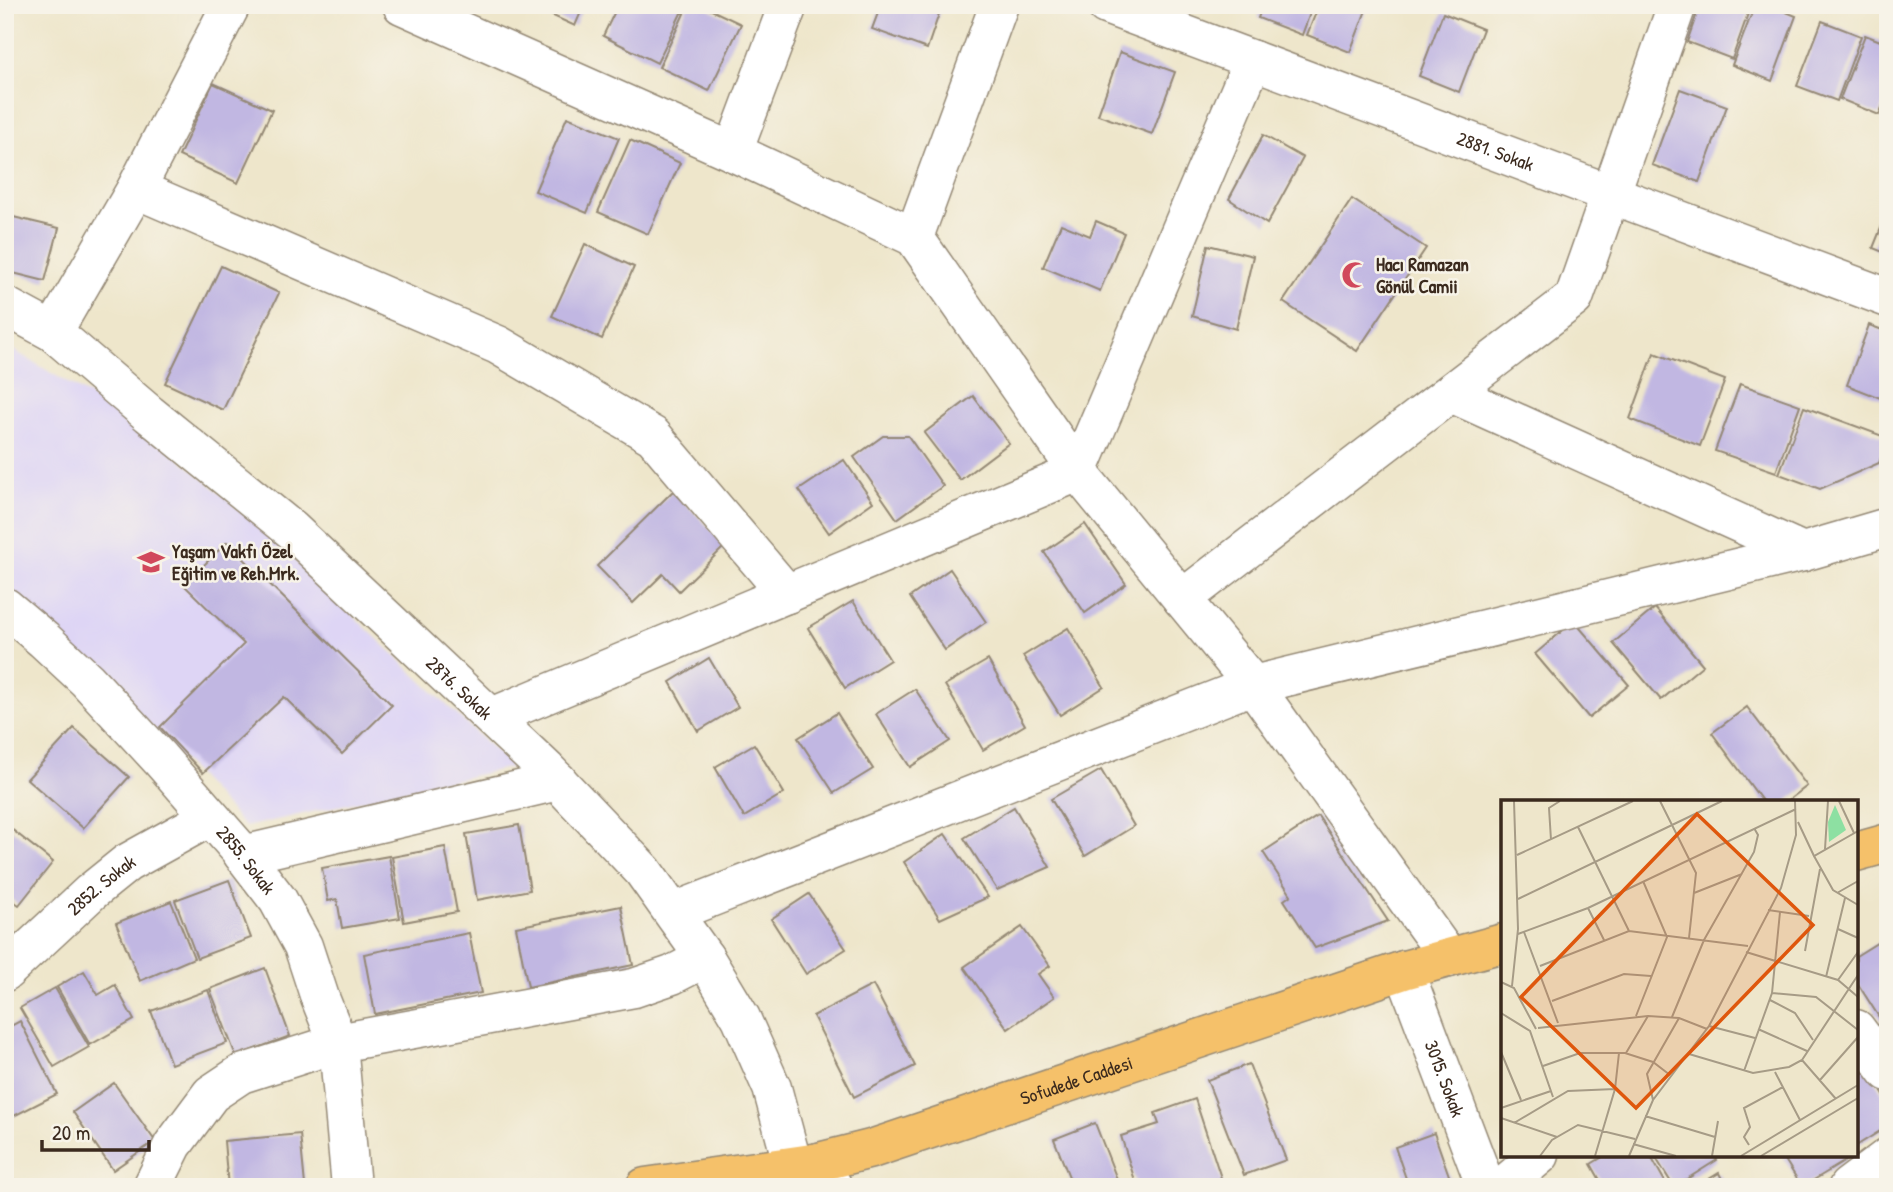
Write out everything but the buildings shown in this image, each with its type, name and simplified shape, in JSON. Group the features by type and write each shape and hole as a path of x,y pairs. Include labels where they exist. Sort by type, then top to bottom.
{"main road":[{"path":"1858,851 1888,843"},
{"name":"Sofudede Caddesi","path":"645,1187 815,1172 884,1144 1404,970 1501,944"}],"street":[{"path":"53,332 136,189 231,5"},
{"path":"402,5 733,152 914,237 1078,472 1253,685 1449,958"},
{"path":"733,152 788,5"},
{"path":"914,237 999,5"},
{"name":"2881. Sokak","path":"1106,5 1888,298"},
{"path":"1182,599 1574,298 1677,5"},
{"path":"492,717 1078,472 1253,60"},
{"path":"136,189 498,345 653,436 787,594"},
{"name":"2876. Sokak","path":"5,306 53,332 292,530 558,781 643,871 705,958 741,1018 772,1088 815,1172"},
{"path":"1451,393 1802,552"},
{"path":"674,912 1253,685 1802,552 1888,527"},
{"name":"2855. Sokak","path":"5,607 87,680 243,855 278,900 303,946 338,1043 351,1187"},
{"path":"243,855 558,781"},
{"name":"2852. Sokak","path":"5,972 91,892 127,863 210,817"},
{"path":"152,1187 173,1145 211,1094 241,1074 338,1043 634,988 672,975 705,958"},
{"name":"3015. Sokak","path":"1404,970 1486,1187"},
{"path":"1858,1032 1888,1072"},
{"path":"1502,1187 1538,1157"},
{"path":"1848,1187 1888,1157"}],"shaded area":[{"name":"Yaşam Vakfı Özel Eğitim ve Reh.Mrk.","path":"5,345 149,432 264,531 512,767 245,827 100,671 5,594"}],"place":[{"name":"Hacı Ramazan Gönül Camii","path":"1355,275"},
{"name":"Yaşam Vakfı Özel Eğitim ve Reh.Mrk.","path":"151,562"}]}
